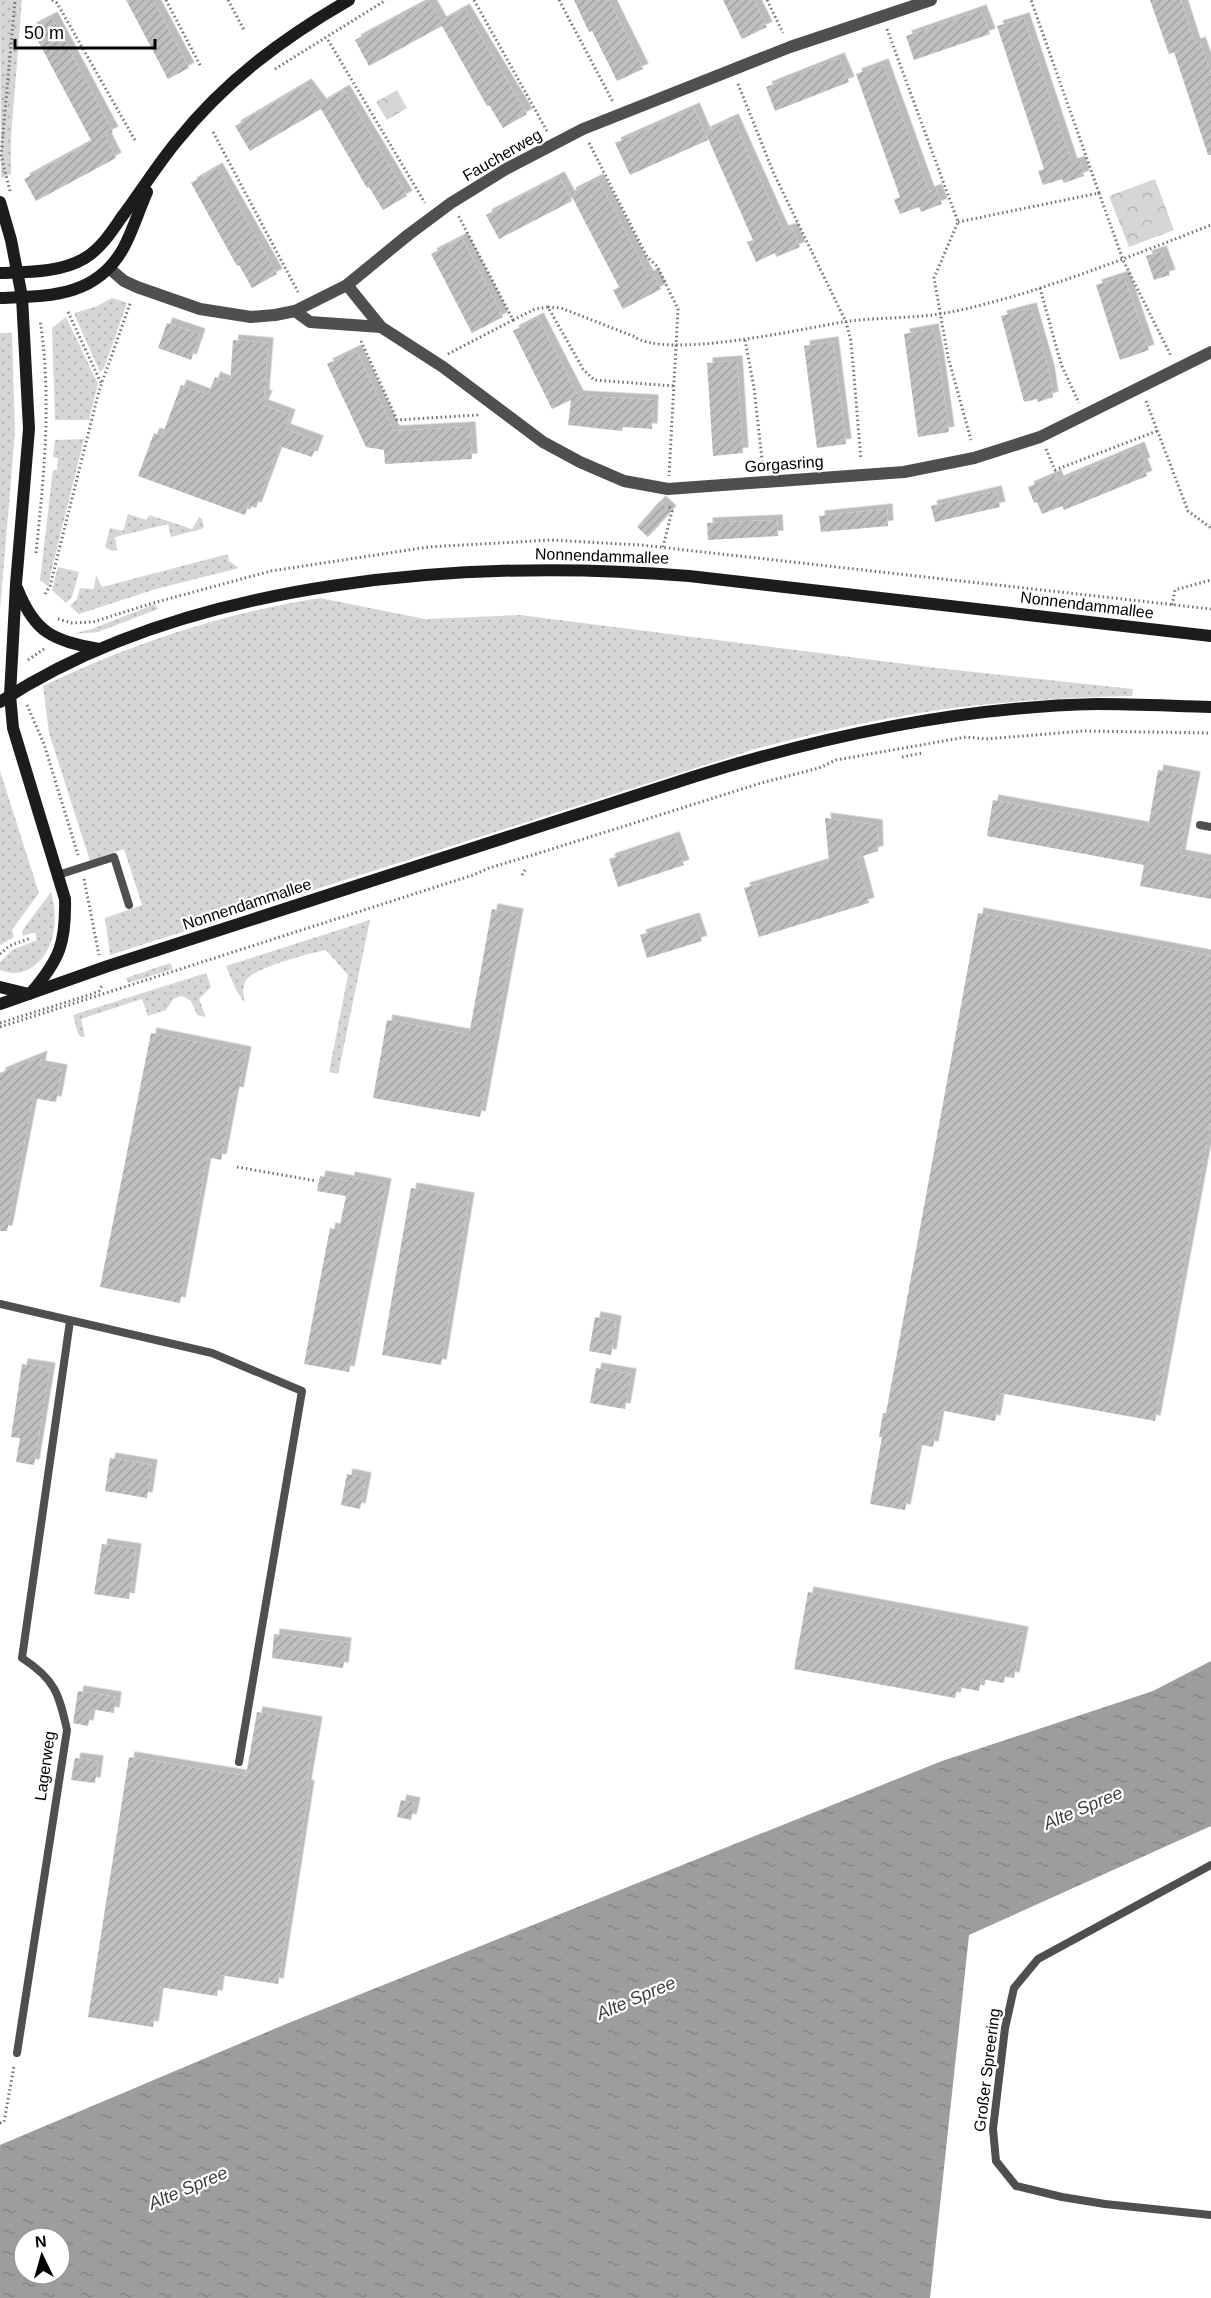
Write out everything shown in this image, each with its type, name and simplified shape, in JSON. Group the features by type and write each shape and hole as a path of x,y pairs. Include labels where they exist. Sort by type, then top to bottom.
{"main road":[{"path":"0,273 57,268 82,260 95,251 192,123 260,58 315,20 349,0"},
{"path":"0,298 57,294 77,290 110,269 124,246 154,174"},
{"path":"0,987 30,994 47,975 57,956 66,928 65,899 5,698 10,672 29,429 22,297 6,201"},
{"name":"Nonnendammallee","path":"5,698 99,649 205,612 295,593 427,575 569,569 689,576 1211,636"},
{"path":"16,584 29,616 44,631 58,639 99,649"},
{"name":"Nonnendammallee","path":"0,1004 108,966 754,757 832,738 927,720 1000,711 1095,704 1211,707"}],"street":[{"name":"Faucherweg","path":"110,269 124,281 136,287 200,309 251,317 295,311 348,285 451,203 506,169 583,129 790,47 931,0"},
{"name":"Gorgasring","path":"348,285 381,327 443,367 543,442 580,462 624,481 668,489 904,472 974,458 1040,437 1211,352"},
{"name":"Gorgasring","path":"295,311 310,322 381,327"}],"lane":[{"path":"1200,825 1211,827"},
{"path":"58,875 114,857 129,905"},
{"path":"0,1304 212,1353 302,1391 239,1762"},
{"name":"Lagerweg","path":"16,2053 67,1730 60,1697 40,1670 22,1658 70,1322"},
{"name":"Großer Spreering","path":"1211,1865 1038,1959 1014,1988 1005,2028 993,2129 996,2161 1016,2186 1105,2204 1211,2215"}],"path":[{"path":"6,201 1,156 15,0"},
{"path":"52,0 57,3 136,141"},
{"path":"166,0 201,67"},
{"path":"228,0 244,30"},
{"path":"269,74 386,0"},
{"path":"474,0 548,133"},
{"path":"559,0 614,103"},
{"path":"767,0 785,38"},
{"path":"1030,0 1123,260 1170,356"},
{"path":"882,16 958,222 934,278 948,357 971,440"},
{"path":"328,40 426,206"},
{"path":"732,70 774,174 846,322 851,341 861,460"},
{"path":"583,129 647,257 657,266 678,309 668,489"},
{"path":"213,132 300,295"},
{"path":"958,222 1099,193"},
{"path":"451,203 513,320"},
{"path":"443,367 448,354 535,309 561,308 633,336 640,341 677,345 745,340 846,322 939,314 1099,270 1211,225"},
{"path":"1040,288 1061,364 1085,415"},
{"path":"45,594 50,586 101,383 131,301"},
{"path":"548,307 583,369 594,380 675,386"},
{"path":"68,312 101,383"},
{"path":"36,555 46,429 46,383 41,332"},
{"path":"745,340 754,388 763,468"},
{"path":"361,341 397,420 477,415 488,400"},
{"path":"1141,388 1188,511 1211,528"},
{"path":"1040,437 1055,470 1157,430"},
{"path":"663,547 672,511 667,504"},
{"path":"1172,605 1175,590 1211,580"},
{"path":"10,672 76,627 155,602"},
{"path":"52,615 65,621 93,622"},
{"path":"31,715 44,744 81,867 89,897 99,958"},
{"path":"0,1025 65,1007 463,879 521,857 761,783 819,768 842,758 966,737 986,739 1083,731 1211,733"},
{"path":"902,757 922,753"},
{"path":"522,875 525,870"},
{"path":"0,954 9,946 30,938"},
{"path":"0,1025 92,994 102,986 103,978"},
{"path":"51,1007 65,1007"},
{"path":"23,1020 36,1012"},
{"path":"237,1167 317,1181"},
{"path":"0,2123 4,2122 16,2053"}],"green space":[{"path":"0,0 22,0 11,138 11,174 1,178"},
{"path":"397,90 407,108 387,120 376,102"},
{"path":"1155,179 1174,230 1129,247 1109,196"},
{"path":"112,298 127,303 104,368 100,372 75,313"},
{"path":"66,317 98,384 89,420 55,420 52,328"},
{"path":"0,333 12,333 15,432 0,610"},
{"path":"84,439 48,586 40,580 53,470 57,470 58,458 53,457 55,440"},
{"path":"128,514 147,520 149,515 192,529 199,517 204,527 171,537 168,524 115,537 117,550 112,551 105,547 110,528 123,531"},
{"path":"228,554 229,561 239,568 156,589 79,614 70,606 77,599 80,588 94,589 96,575 102,587"},
{"path":"58,567 79,572 72,597 66,603 52,590"},
{"path":"320,598 425,619 520,615 937,668 1133,689 1132,696 1008,702 947,709 869,722 752,750 110,955 105,918 142,905 124,849 90,861 49,733 43,686 110,657 178,632 248,612"},
{"path":"155,604 158,609 98,632 72,634 92,629"},
{"path":"0,771 39,893 12,930 14,937 0,945"},
{"path":"51,892 55,924 52,939 43,957 29,969 20,972 10,973 0,970 0,962 12,950 37,940 35,932 23,936 22,931"},
{"path":"370,920 338,1074 329,1072 348,975 326,950 283,962 252,975 246,980 244,986 245,1003 236,990 226,966"},
{"path":"170,963 173,969 128,983 126,978"},
{"path":"206,973 211,987 199,999 206,1017 197,1015 191,1001 182,996 173,999 166,1010 148,1016 142,999 81,1019 85,1037 78,1034 73,1015"}],"water":[{"name":"Alte Spree","path":"1211,1661 1211,1826 969,1935 930,2298 0,2298 0,2145 286,2024 942,1761 1153,1691"}],"building":[{"path":"126,0 153,0 189,68 168,79"},
{"path":"574,0 609,0 643,69 617,81"},
{"path":"723,0 754,0 767,27 742,39"},
{"path":"1150,0 1181,0 1195,44 1200,42 1211,73 1211,155 1208,155 1174,52 1169,54"},
{"path":"428,1 441,22 464,9 527,114 503,128 489,105 487,106 442,26 369,66 355,40"},
{"path":"981,10 990,34 914,60 906,36"},
{"path":"52,17 113,132 105,136 116,158 36,201 24,179 92,142 31,28"},
{"path":"1024,18 1072,164 1080,161 1084,176 1064,183 1062,179 1043,185 1038,171 1044,169 997,26"},
{"path":"839,58 849,82 775,111 766,87"},
{"path":"883,64 929,192 936,189 942,204 921,212 919,207 900,214 894,200 900,197 856,74"},
{"path":"306,84 321,104 344,90 407,196 383,210 369,187 367,188 321,109 250,151 235,126"},
{"path":"694,108 708,140 630,175 615,143"},
{"path":"733,119 783,231 792,228 800,247 776,257 775,253 756,262 747,242 753,240 705,132"},
{"path":"217,168 277,274 252,288 239,265 237,266 191,183"},
{"path":"559,177 572,201 499,239 486,215"},
{"path":"598,179 648,276 653,274 661,289 623,309 613,290 619,287 570,193"},
{"path":"462,238 503,317 472,333 431,254"},
{"path":"1161,251 1170,275 1154,280 1146,256"},
{"path":"1124,276 1149,350 1120,360 1096,285"},
{"path":"1031,308 1049,371 1053,397 1038,402 1037,399 1024,402 1001,316"},
{"path":"538,318 578,396 653,400 652,429 623,427 622,431 568,425 571,400 552,409 513,331"},
{"path":"167,323 200,334 191,360 158,348"},
{"path":"933,329 949,432 918,437 904,334"},
{"path":"233,340 268,343 264,395 267,396 263,405 290,415 285,429 318,441 312,457 279,446 256,508 248,505 245,515 138,476 154,433 162,436 181,385 208,395 215,377 230,383"},
{"path":"833,342 846,444 817,448 804,346"},
{"path":"356,350 394,431 470,427 472,459 385,464 384,450 366,447 327,364"},
{"path":"737,361 743,453 713,456 707,363"},
{"path":"1139,447 1147,476 1064,510 1062,506 1042,514 1037,502 1034,503 1028,487 1056,475 1058,481"},
{"path":"996,491 1000,507 935,522 931,506"},
{"path":"660,501 671,511 648,537 637,527"},
{"path":"887,509 888,526 821,532 819,516"},
{"path":"777,520 778,536 708,540 707,523"},
{"path":"1158,770 1195,777 1180,855 1211,861 1211,899 1140,886 1144,865 987,836 993,800 1148,828"},
{"path":"825,818 877,825 878,851 857,858 869,903 759,937 744,888 829,862"},
{"path":"674,837 684,865 618,887 609,859"},
{"path":"492,909 518,914 480,1117 373,1098 387,1020 469,1035"},
{"path":"978,913 1211,956 1211,1121 1155,1421 1000,1393 995,1421 940,1410 933,1447 918,1444 905,1510 870,1504 882,1437 879,1437 883,1413 886,1413"},
{"path":"694,918 702,941 647,958 640,935"},
{"path":"151,1033 246,1052 238,1093 234,1092 221,1160 207,1157 180,1303 100,1287"},
{"path":"42,1056 40,1066 62,1070 56,1102 33,1098 7,1231 0,1231 0,1073"},
{"path":"320,1176 349,1181 349,1177 386,1184 349,1372 304,1364 330,1228 339,1230 346,1196 317,1191"},
{"path":"411,1188 469,1198 441,1365 382,1355"},
{"path":"595,1317 616,1321 611,1355 589,1351"},
{"path":"22,1364 50,1368 34,1465 16,1462 20,1438 11,1437"},
{"path":"596,1368 631,1374 625,1409 590,1403"},
{"path":"110,1458 152,1465 147,1498 105,1491"},
{"path":"347,1474 366,1478 360,1509 341,1505"},
{"path":"102,1544 136,1549 129,1599 94,1594"},
{"path":"808,1592 1023,1632 1014,1678 1005,1676 1004,1683 981,1679 979,1691 958,1687 955,1698 794,1669"},
{"path":"274,1634 346,1643 343,1668 272,1658"},
{"path":"78,1691 116,1697 114,1713 91,1709 88,1726 73,1723"},
{"path":"257,1712 317,1722 278,1984 220,1975 217,1996 159,1987 153,2027 88,2017 129,1757 246,1776"},
{"path":"75,1758 98,1761 95,1783 71,1780"},
{"path":"401,1800 415,1803 411,1820 397,1817"}]}
